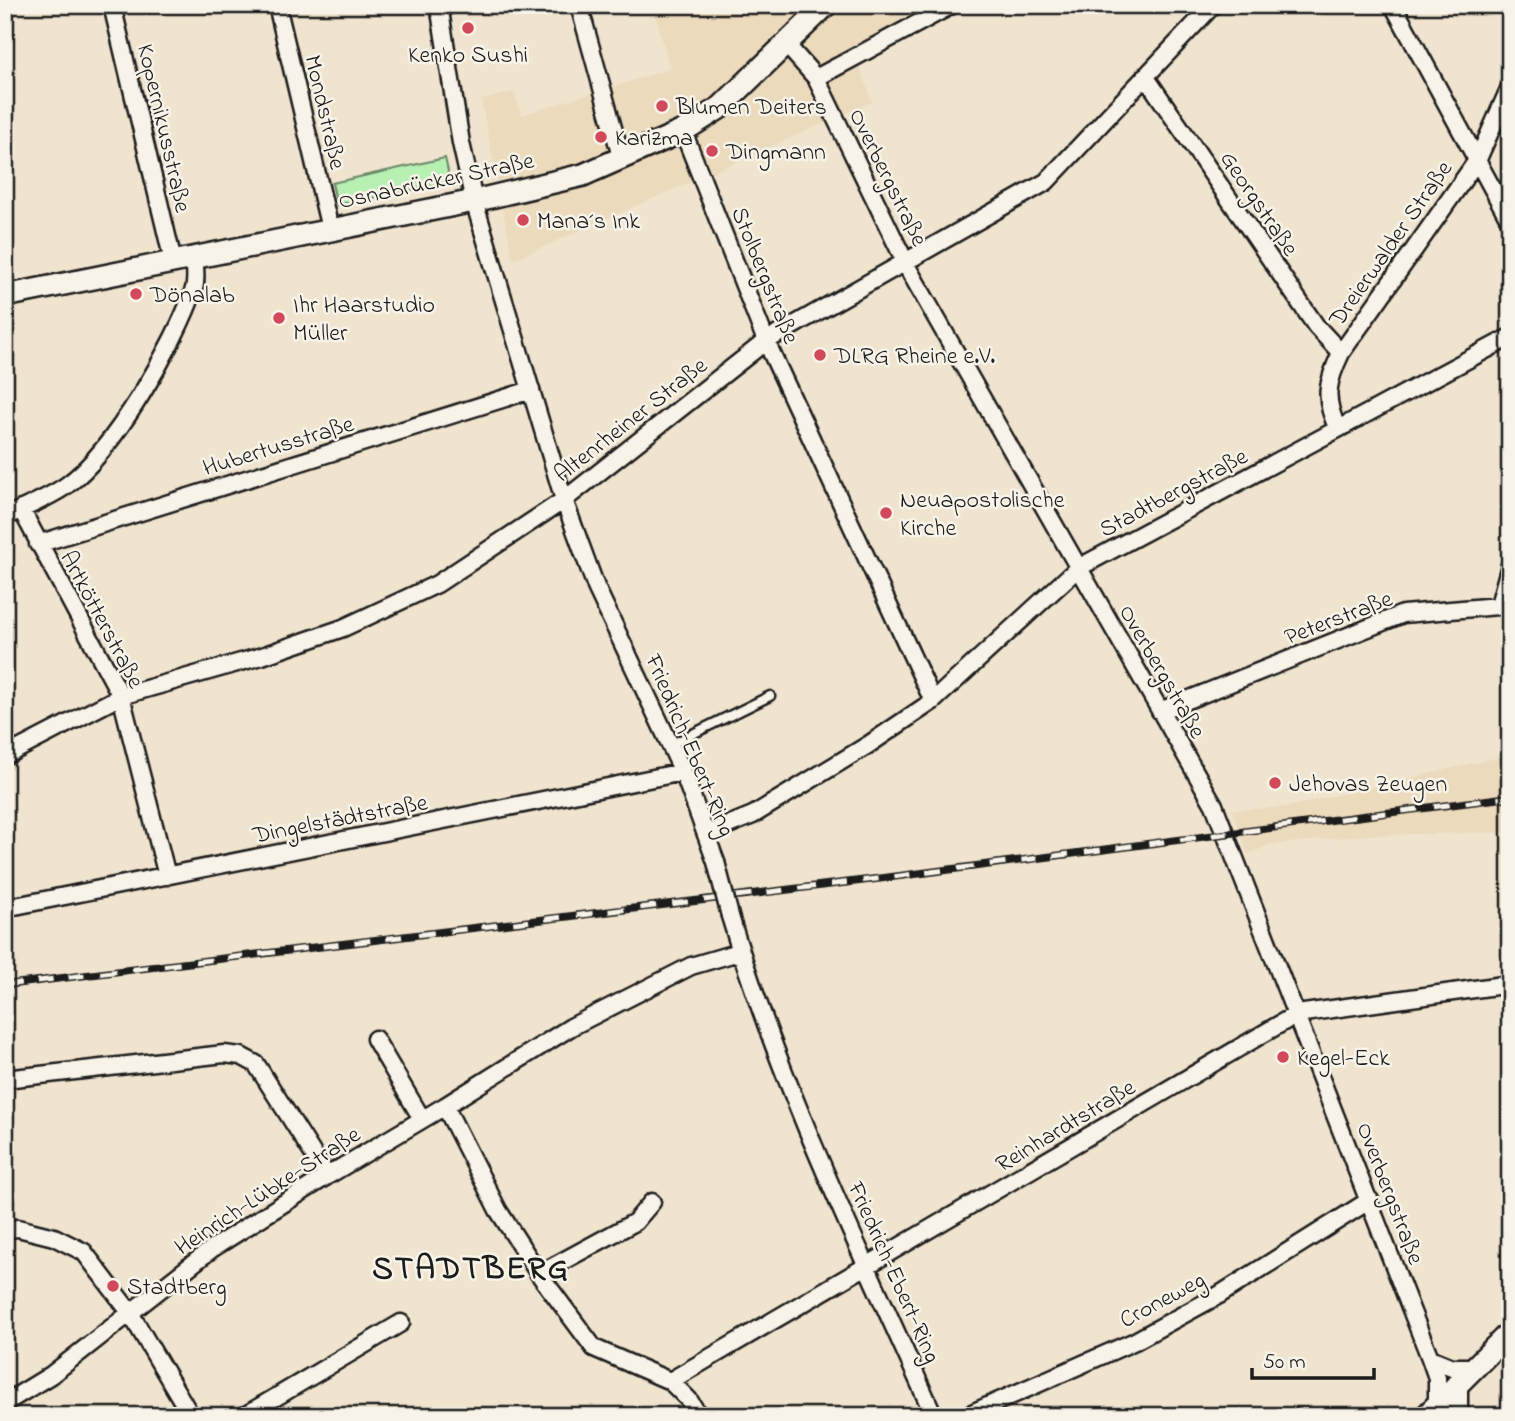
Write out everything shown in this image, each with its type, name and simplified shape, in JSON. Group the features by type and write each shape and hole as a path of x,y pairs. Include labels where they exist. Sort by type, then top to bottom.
{"main road":[{"name":"Osnabrücker Straße","path":"5,296 474,201 583,175 683,131 721,107 826,5"},
{"path":"1432,1410 1510,1332"}],"street":[{"name":"Kopernikusstraße","path":"112,5 173,261"},
{"name":"Mondstraße","path":"277,5 330,229"},
{"name":"Friedrich-Ebert-Ring","path":"439,5 461,142 474,201 564,500 596,587 683,772 716,862 739,952 798,1106 934,1416"},
{"path":"579,5 622,160"},
{"path":"816,78 952,5"},
{"name":"Altenrheiner Straße","path":"5,756 121,696 262,656 343,628 437,584 564,500 766,341 1046,181 1213,5"},
{"path":"1393,5 1510,221"},
{"name":"Overbergstraße","path":"785,43 816,78 905,262 1214,805 1430,1358 1437,1378 1432,1410"},
{"name":"Georgstraße","path":"1145,76 1316,326 1341,353"},
{"name":"Dreierwalder Straße","path":"1338,429 1329,412 1328,392 1330,376 1341,353 1478,159 1510,86"},
{"name":"Stolbergstraße","path":"683,131 766,341 933,701"},
{"path":"5,517 66,486 87,468 105,446 154,375 193,290 196,279 194,257"},
{"name":"Stadtbergstraße","path":"706,834 753,815 868,745 933,701 1078,568 1510,337"},
{"name":"Hubertusstraße","path":"38,544 531,390"},
{"name":"Artkötterstraße","path":"21,509 121,696 167,876"},
{"name":"Peterstraße","path":"1160,711 1403,614 1504,605 1510,565"},
{"name":"Dingelstädtstraße","path":"5,908 683,772"},
{"name":"Heinrich-Lübke-Straße","path":"5,1402 51,1376 129,1311 213,1248 327,1176 571,1027 691,966 739,952"},
{"name":"Reinhardtstraße","path":"670,1381 868,1268 1297,1014 1510,984"},
{"path":"375,1039 422,1119"},
{"path":"5,1079 224,1054 241,1056 256,1065 327,1176"},
{"path":"445,1105 498,1210 539,1274 594,1348 670,1381 689,1400 699,1416"},
{"name":"Croneweg","path":"965,1416 1135,1341 1219,1295 1370,1200"},
{"path":"539,1274 635,1222 652,1202"},
{"path":"5,1229 18,1228 54,1237 84,1252 129,1311 191,1416"},
{"path":"244,1416 401,1323"},
{"path":"1430,1358 1452,1367 1476,1367"},
{"path":"1459,1384 1460,1416"}],"lane":[{"path":"670,745 770,696"}],"shaded area":[{"path":"653,5 917,5 857,58 872,102 513,260 481,100 514,92 522,115 670,69"},
{"path":"1510,709 1510,832 1366,835 1269,845 1248,854 1232,810 1288,807 1508,755 1499,710"}],"green space":[{"path":"445,158 448,171 446,183 337,205 332,183"}],"railway":[{"path":"5,985 884,878 1510,797"}],"place":[{"name":"Kenko Sushi","path":"468,28"},
{"name":"Blumen Deiters","path":"662,106"},
{"name":"Karizma","path":"601,137"},
{"name":"Dingmann","path":"712,151"},
{"name":"Mana´s Ink","path":"523,220"},
{"name":"Dönalab","path":"136,294"},
{"name":"Ihr Haarstudio Müller","path":"279,318"},
{"name":"DLRG Rheine e.V.","path":"820,355"},
{"name":"Neuapostolische Kirche","path":"886,513"},
{"name":"Jehovas Zeugen","path":"1275,783"},
{"name":"Kegel-Eck","path":"1283,1057"},
{"name":"Stadtberg","path":"113,1286"}],"district":[{"name":"STADTBERG","path":"471,1267"}]}
